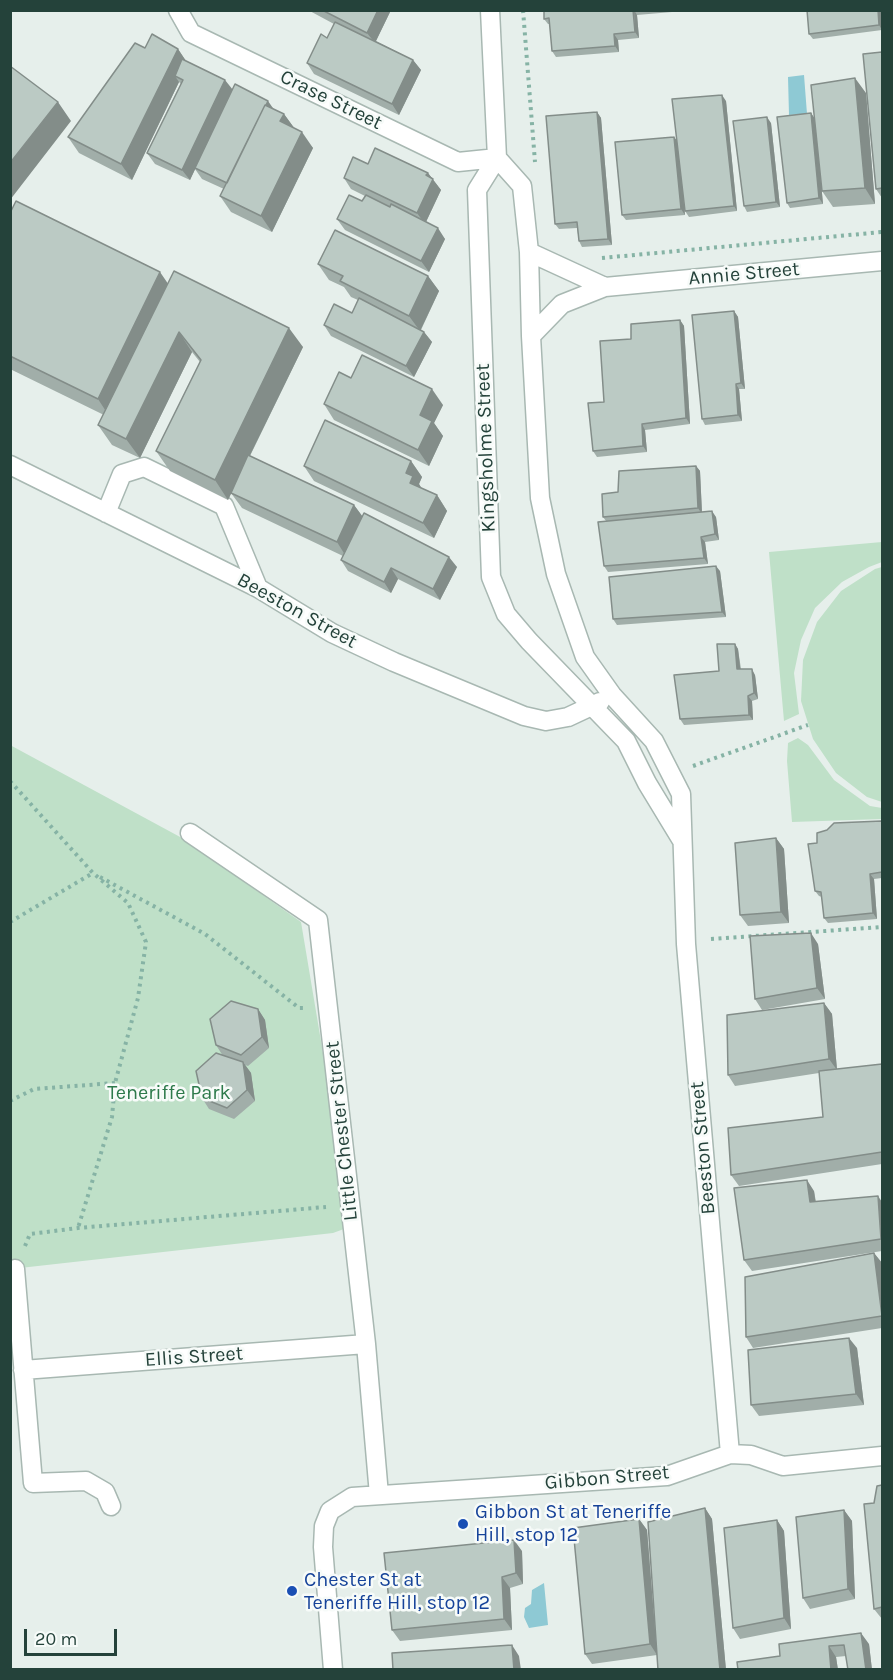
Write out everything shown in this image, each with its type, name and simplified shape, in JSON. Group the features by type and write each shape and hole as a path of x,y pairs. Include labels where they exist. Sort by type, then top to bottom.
{"street":[{"name":"Crase Street","path":"178,10 191,33 458,162 497,158"},
{"path":"490,10 497,158 522,186 529,252 540,498 556,574 585,657 612,695"},
{"name":"Kingsholme Street","path":"497,158 477,190 491,577 506,614 529,642 592,707"},
{"path":"529,252 605,287"},
{"name":"Annie Street","path":"531,336 562,304 605,287 882,261"},
{"name":"Beeston Street","path":"10,465 258,588 332,633 394,662 524,716 546,721 568,717 612,695 654,741 681,794 686,944 730,1454"},
{"path":"106,513 122,474 144,467 214,501 224,506 258,588"},
{"name":"Beeston Street","path":"592,707 626,741 647,783 682,841"},
{"name":"Little Chester Street","path":"190,833 318,920 351,1204 380,1495"},
{"path":"15,1269 33,1483 86,1481 105,1492 111,1506"},
{"name":"Ellis Street","path":"23,1370 366,1344"},
{"name":"Gibbon Street","path":"333,1670 323,1547 324,1526 330,1511 352,1497 667,1476 730,1454 751,1455 783,1466 882,1456"}],"path":[{"path":"523,10 535,170"},
{"path":"590,259 882,232"},
{"path":"671,774 808,725"},
{"path":"10,781 93,873 128,903 146,942 138,998 115,1083 112,1117 78,1228"},
{"path":"10,922 93,873"},
{"path":"93,873 205,934 299,1008"},
{"path":"686,944 719,938 882,927"},
{"path":"10,1101 34,1089 115,1083"},
{"path":"15,1269 30,1234 351,1204"}],"green space":[{"path":"882,542 882,562 842,582 815,608 801,640 794,673 799,714 784,721 769,552"},
{"path":"882,567 882,802 867,797 836,773 813,739 801,701 803,660 817,622 841,591 875,569"},
{"path":"798,738 808,745 834,780 870,806 882,808 882,819 792,822 787,761 788,743"},
{"name":"Teneriffe Park","path":"10,745 182,838 301,922 352,1226 333,1233 11,1269"}],"water":[{"path":"804,75 807,114 789,115 788,77"},
{"path":"544,1583 548,1625 529,1628 524,1617 525,1608 531,1604 532,1590"}],"building":[{"path":"322,10 378,10 367,33"},
{"path":"544,10 633,10 635,32 614,34 615,46 552,51 549,18 544,19"},
{"path":"807,10 878,10 879,25 809,34"},
{"path":"335,22 413,60 392,104 307,63 321,34 327,38"},
{"path":"152,34 178,49 121,164 68,137 135,43 145,48"},
{"path":"882,52 882,188 876,189 863,54"},
{"path":"182,59 225,80 182,170 147,153 183,80 175,76"},
{"path":"10,66 58,102 10,163"},
{"path":"855,78 865,188 822,191 811,85"},
{"path":"235,84 268,101 227,183 195,168"},
{"path":"722,95 734,206 685,211 672,99"},
{"path":"265,105 284,114 280,121 302,132 261,216 220,196"},
{"path":"597,112 608,239 579,241 577,222 555,224 546,116"},
{"path":"811,113 819,198 787,203 777,117"},
{"path":"767,117 776,202 744,206 733,121"},
{"path":"674,137 681,209 622,215 615,142"},
{"path":"375,148 428,173 426,175 433,179 417,213 344,178 353,157 368,164"},
{"path":"349,195 362,201 366,195 390,207 391,204 438,228 421,261 337,219"},
{"path":"16,201 160,272 98,399 10,356 10,213"},
{"path":"335,230 428,276 409,316 340,281 343,276 318,264"},
{"path":"174,271 289,328 215,480 156,451 201,360 179,332 126,439 98,425"},
{"path":"359,298 424,332 406,366 324,325 334,304 352,313"},
{"path":"734,311 741,383 736,384 738,415 702,419 692,315"},
{"path":"680,320 686,418 642,424 643,446 593,451 588,403 604,402 600,341 631,339 631,324"},
{"path":"362,355 432,389 420,415 432,421 418,450 324,404 339,372 351,378"},
{"path":"325,420 411,461 406,473 413,476 410,483 437,495 423,523 304,466"},
{"path":"248,455 354,505 337,542 231,493"},
{"path":"696,466 698,508 603,517 602,494 618,492 619,471"},
{"path":"712,511 715,534 701,537 704,558 604,566 598,522"},
{"path":"364,513 449,557 433,589 391,568 384,582 341,560"},
{"path":"716,566 722,612 613,619 609,577"},
{"path":"717,644 735,644 737,669 752,669 754,693 748,696 749,715 680,719 674,675 719,671"},
{"path":"882,821 882,872 870,874 873,913 824,918 821,892 815,891 808,844 817,843 817,833 827,830 834,823"},
{"path":"776,838 781,912 740,915 735,843"},
{"path":"811,933 817,988 755,999 750,936"},
{"path":"231,1001 258,1009 262,1037 241,1055 216,1045 210,1019"},
{"path":"824,1003 829,1059 728,1075 727,1015"},
{"path":"216,1053 243,1062 247,1090 227,1108 202,1098 196,1071"},
{"path":"882,1064 882,1152 731,1175 728,1128 823,1117 819,1071"},
{"path":"807,1180 810,1202 878,1196 881,1239 744,1260 734,1188"},
{"path":"874,1253 882,1316 746,1337 745,1277"},
{"path":"849,1338 856,1394 751,1405 748,1350"},
{"path":"882,1485 882,1607 874,1609 864,1504 874,1503 877,1486"},
{"path":"705,1508 720,1670 658,1670 648,1522"},
{"path":"844,1510 848,1589 803,1598 796,1517"},
{"path":"639,1519 650,1644 585,1654 573,1528"},
{"path":"777,1520 784,1618 733,1628 724,1528"},
{"path":"514,1540 516,1573 502,1577 504,1619 392,1630 384,1553"},
{"path":"861,1633 866,1670 848,1670 844,1645 829,1646 831,1670 738,1670 737,1662 780,1656 779,1644"},
{"path":"512,1645 514,1670 393,1670 392,1653"}],"place":[{"name":"Gibbon St at Teneriffe Hill, stop 12","path":"463,1524"},
{"name":"Chester St at Teneriffe Hill, stop 12","path":"292,1591"}]}
